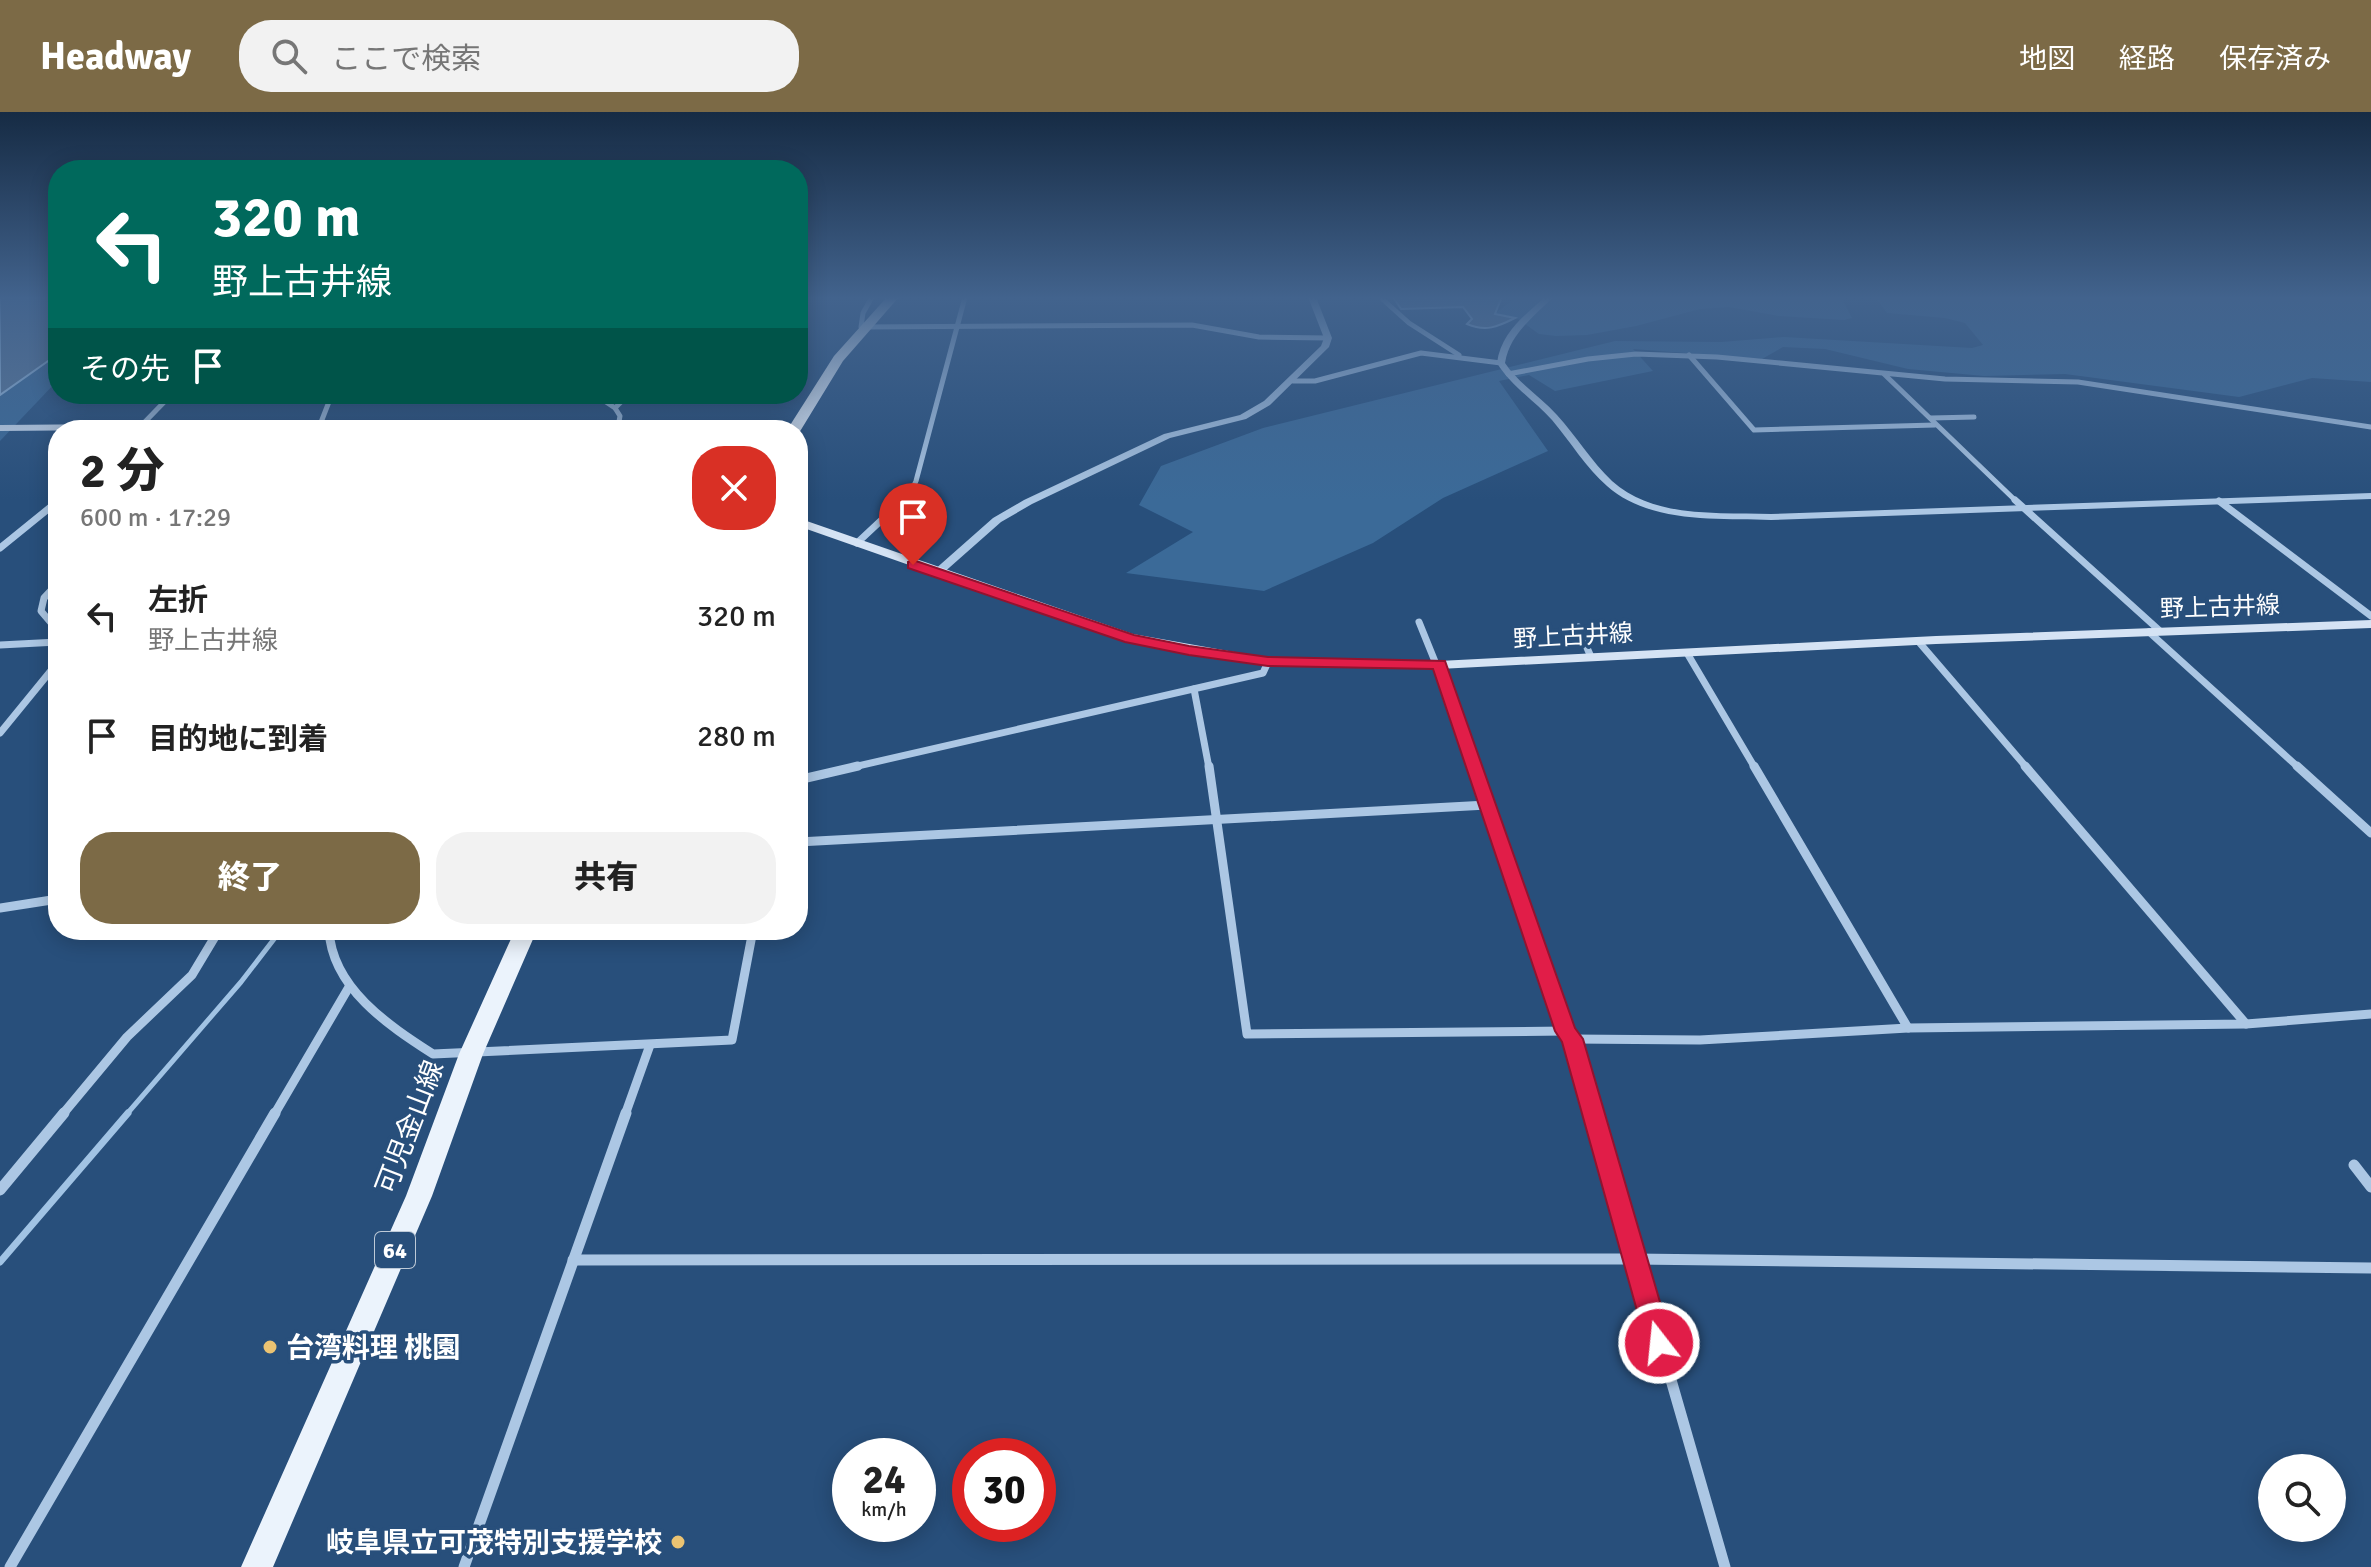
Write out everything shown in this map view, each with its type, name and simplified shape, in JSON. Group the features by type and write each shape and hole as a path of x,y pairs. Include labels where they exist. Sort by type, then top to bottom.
{"main road":[{"path":"800,420 832,365"},
{"path":"0,428 48,428"},
{"name":"野上古井線","path":"808,526 1130,638 1268,662 1437,664 2371,624"},
{"name":"可児金山線","path":"257,1567 419,1196 471,1054 522,940"}],"street":[{"path":"857,543 911,492 946,365"},
{"path":"937,573 997,520 1028,502 1167,436 1243,417 1293,381 1308,365"},
{"path":"1293,381 1315,381 1376,365"},
{"path":"1502,365 1552,415 1620,493 1656,508 1717,517 1771,517 2371,496"},
{"path":"1508,374 1557,365"},
{"path":"1698,365 1754,430 1933,422 1974,417"},
{"path":"1796,365 1945,379 2078,382 2371,427"},
{"path":"1884,373 2154,632 2371,833"},
{"path":"147,420 162,404"},
{"path":"609,404 615,408 619,420"},
{"path":"615,408 619,404"},
{"path":"2219,501 2371,616"},
{"path":"2,544 48,509"},
{"path":"48,594 41,611 48,619"},
{"path":"1419,622 1437,664 1569,1035 1725,1567"},
{"path":"1578,627 1591,657"},
{"path":"1918,641 2246,1024"},
{"path":"0,645 48,643"},
{"path":"1687,653 1908,1028"},
{"path":"808,778 1263,673 1268,662"},
{"path":"0,733 48,674"},
{"path":"1194,689 1203,723 1247,1034 1569,1035 1700,1040 1908,1028 2246,1024 2371,1014"},
{"path":"808,841 1487,805"},
{"path":"0,908 48,901"},
{"path":"0,1190 127,1037 192,975 213,940"},
{"path":"329,940 330,952 349,987 405,1036 433,1054 732,1040 751,940"},
{"path":"10,1567 349,987"},
{"path":"464,1567 650,1045"},
{"path":"2354,1165 2371,1187"},
{"path":"573,1260 1634,1259 2371,1268"}],"shaded area":[{"path":"0,365 43,365 0,395"},
{"path":"43,365 48,365 48,391 0,441 0,395"},
{"path":"1518,365 1647,365 1653,371 1555,391 1529,375 1499,381 1548,451 1443,498 1373,543 1264,591 1126,573 1193,532 1139,505 1161,466 1263,428"},
{"path":"1891,365 2371,365 2371,382 2312,378 2239,397 2065,374 1984,376"}],"waterway":[{"path":"126,1115 273,940"},
{"path":"0,1262 128,1113"}],"place":[{"name":"台湾料理 桃園","path":"270,1347"},
{"name":"岐阜県立可茂特別支援学校","path":"678,1542"}],"route":[{"path":"913,565 1130,638 1189,651 1268,662 1439,665 1566,1031 1572,1039 1659,1343"}]}
